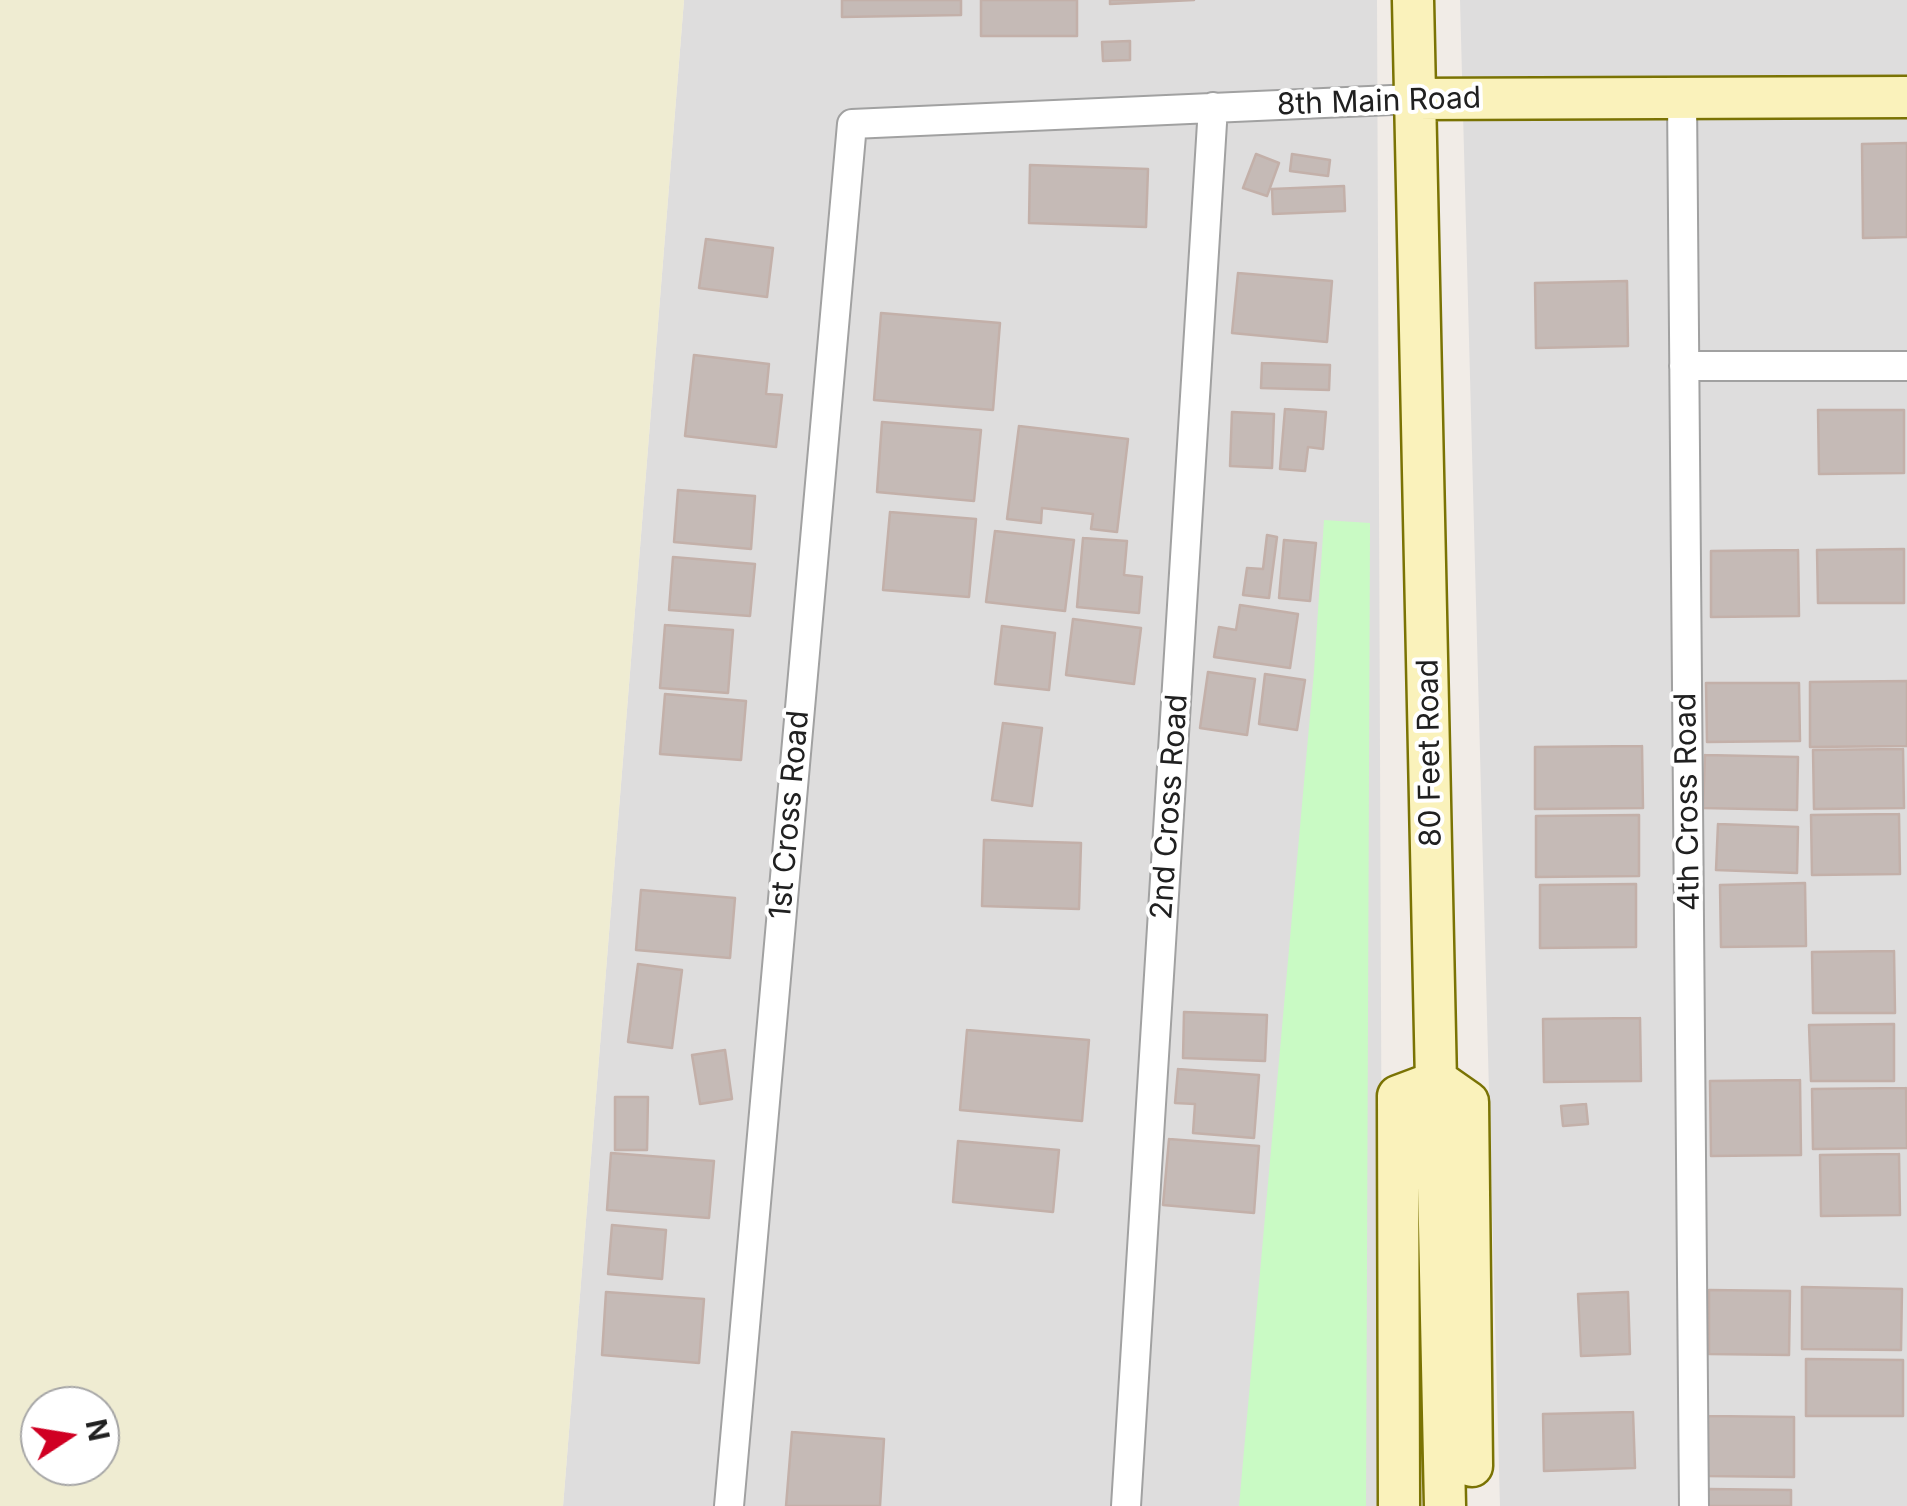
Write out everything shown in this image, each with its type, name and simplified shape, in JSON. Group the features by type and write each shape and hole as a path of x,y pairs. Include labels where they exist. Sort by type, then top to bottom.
{"street":[{"name":"80 Feet Road","path":"1413,0 1445,1506"},
{"name":"4th Cross Road","path":"1682,98 1694,1506"},
{"name":"8th Main Road","path":"852,124 1414,99 1907,98"},
{"name":"2nd Cross Road","path":"1126,1506 1213,108"},
{"name":"1st Cross Road","path":"729,1506 852,124"},
{"path":"1684,366 1907,366"},
{"path":"1399,1506 1398,1096 1438,1081 1468,1102 1472,1506"}],"shaded area":[{"path":"0,0 684,0 563,1506 0,1506"},
{"path":"684,0 1377,0 1383,1506 563,1506"},
{"path":"1460,0 1907,0 1907,1506 1500,1506"}],"green space":[{"path":"1324,520 1370,523 1366,1506 1239,1506 1314,671"}],"building":[{"path":"842,0 961,0 961,15 842,17"},
{"path":"981,0 1077,0 1077,36 981,36"},
{"path":"1110,0 1194,0 1110,4"},
{"path":"1130,41 1130,60 1103,61 1102,42"},
{"path":"1907,143 1907,237 1863,238 1862,144"},
{"path":"1256,154 1279,163 1267,196 1243,188"},
{"path":"1292,154 1330,160 1328,176 1290,171"},
{"path":"1030,165 1148,169 1146,227 1029,223"},
{"path":"1344,186 1345,211 1273,214 1272,189"},
{"path":"706,239 773,248 767,297 699,288"},
{"path":"1238,273 1332,281 1327,342 1232,333"},
{"path":"1627,281 1628,346 1536,348 1535,283"},
{"path":"881,313 1000,323 993,410 874,400"},
{"path":"694,355 769,364 766,394 782,395 776,447 685,436"},
{"path":"1262,363 1330,365 1329,390 1261,388"},
{"path":"1285,409 1326,412 1323,449 1308,447 1305,471 1280,469"},
{"path":"1818,410 1904,410 1904,473 1819,474"},
{"path":"1232,412 1274,414 1272,468 1230,466"},
{"path":"882,422 981,430 974,501 877,492"},
{"path":"1019,426 1128,439 1117,532 1091,529 1093,514 1042,508 1041,523 1007,519"},
{"path":"678,490 755,496 751,549 674,542"},
{"path":"890,512 976,519 969,597 883,590"},
{"path":"995,531 1074,540 1065,611 986,602"},
{"path":"1267,535 1277,537 1269,598 1243,595 1247,568 1263,569"},
{"path":"1083,538 1127,541 1124,575 1142,577 1139,613 1077,607"},
{"path":"1284,540 1316,543 1310,601 1279,598"},
{"path":"1904,549 1904,603 1818,603 1817,550"},
{"path":"1798,550 1799,616 1711,617 1711,551"},
{"path":"673,557 755,564 750,616 669,610"},
{"path":"1240,605 1298,614 1290,668 1214,657 1219,627 1236,630"},
{"path":"1073,619 1141,628 1134,684 1066,675"},
{"path":"665,625 733,630 728,693 660,688"},
{"path":"1002,626 1055,633 1049,690 995,684"},
{"path":"1208,672 1255,679 1247,735 1200,728"},
{"path":"1265,674 1305,680 1297,730 1259,724"},
{"path":"1907,681 1907,746 1810,747 1810,682"},
{"path":"1706,683 1799,683 1800,741 1707,742"},
{"path":"665,694 746,701 741,760 660,754"},
{"path":"1003,723 1042,728 1032,806 992,800"},
{"path":"1642,746 1643,808 1535,809 1535,747"},
{"path":"1903,749 1904,808 1814,809 1813,750"},
{"path":"1705,755 1798,757 1797,810 1703,808"},
{"path":"1899,814 1900,874 1812,875 1811,815"},
{"path":"1639,815 1639,876 1536,877 1536,816"},
{"path":"1718,824 1798,827 1797,873 1716,870"},
{"path":"984,840 1081,843 1079,909 982,906"},
{"path":"1805,883 1806,946 1721,947 1720,885"},
{"path":"1636,884 1636,947 1540,948 1540,885"},
{"path":"641,890 735,898 730,958 636,950"},
{"path":"1894,951 1895,1013 1813,1013 1812,952"},
{"path":"638,964 682,970 672,1048 628,1042"},
{"path":"1184,1012 1267,1015 1265,1061 1183,1058"},
{"path":"1640,1018 1641,1081 1544,1082 1543,1019"},
{"path":"1894,1024 1894,1081 1811,1081 1809,1025"},
{"path":"967,1030 1089,1040 1082,1121 960,1110"},
{"path":"725,1050 732,1099 700,1104 692,1055"},
{"path":"1178,1069 1259,1075 1254,1138 1193,1133 1195,1104 1175,1103"},
{"path":"1800,1080 1801,1155 1711,1156 1710,1081"},
{"path":"1906,1088 1907,1148 1813,1149 1812,1089"},
{"path":"615,1097 648,1097 647,1150 615,1150"},
{"path":"1586,1104 1588,1124 1563,1126 1561,1106"},
{"path":"1169,1139 1259,1146 1254,1213 1163,1205"},
{"path":"958,1141 1059,1150 1053,1212 953,1202"},
{"path":"611,1153 714,1161 709,1218 607,1210"},
{"path":"1899,1154 1900,1215 1821,1216 1820,1155"},
{"path":"612,1225 666,1230 662,1279 608,1274"},
{"path":"1802,1287 1902,1289 1901,1350 1802,1349"},
{"path":"1709,1290 1790,1291 1789,1355 1709,1354"},
{"path":"606,1292 704,1299 699,1363 602,1355"},
{"path":"1628,1292 1630,1354 1581,1356 1578,1294"},
{"path":"1806,1359 1903,1360 1903,1416 1806,1416"},
{"path":"1633,1412 1635,1468 1544,1471 1543,1414"},
{"path":"1707,1416 1794,1417 1794,1477 1706,1476"},
{"path":"792,1432 884,1439 880,1506 786,1506"},
{"path":"1707,1489 1791,1490 1791,1506 1707,1506"}]}
